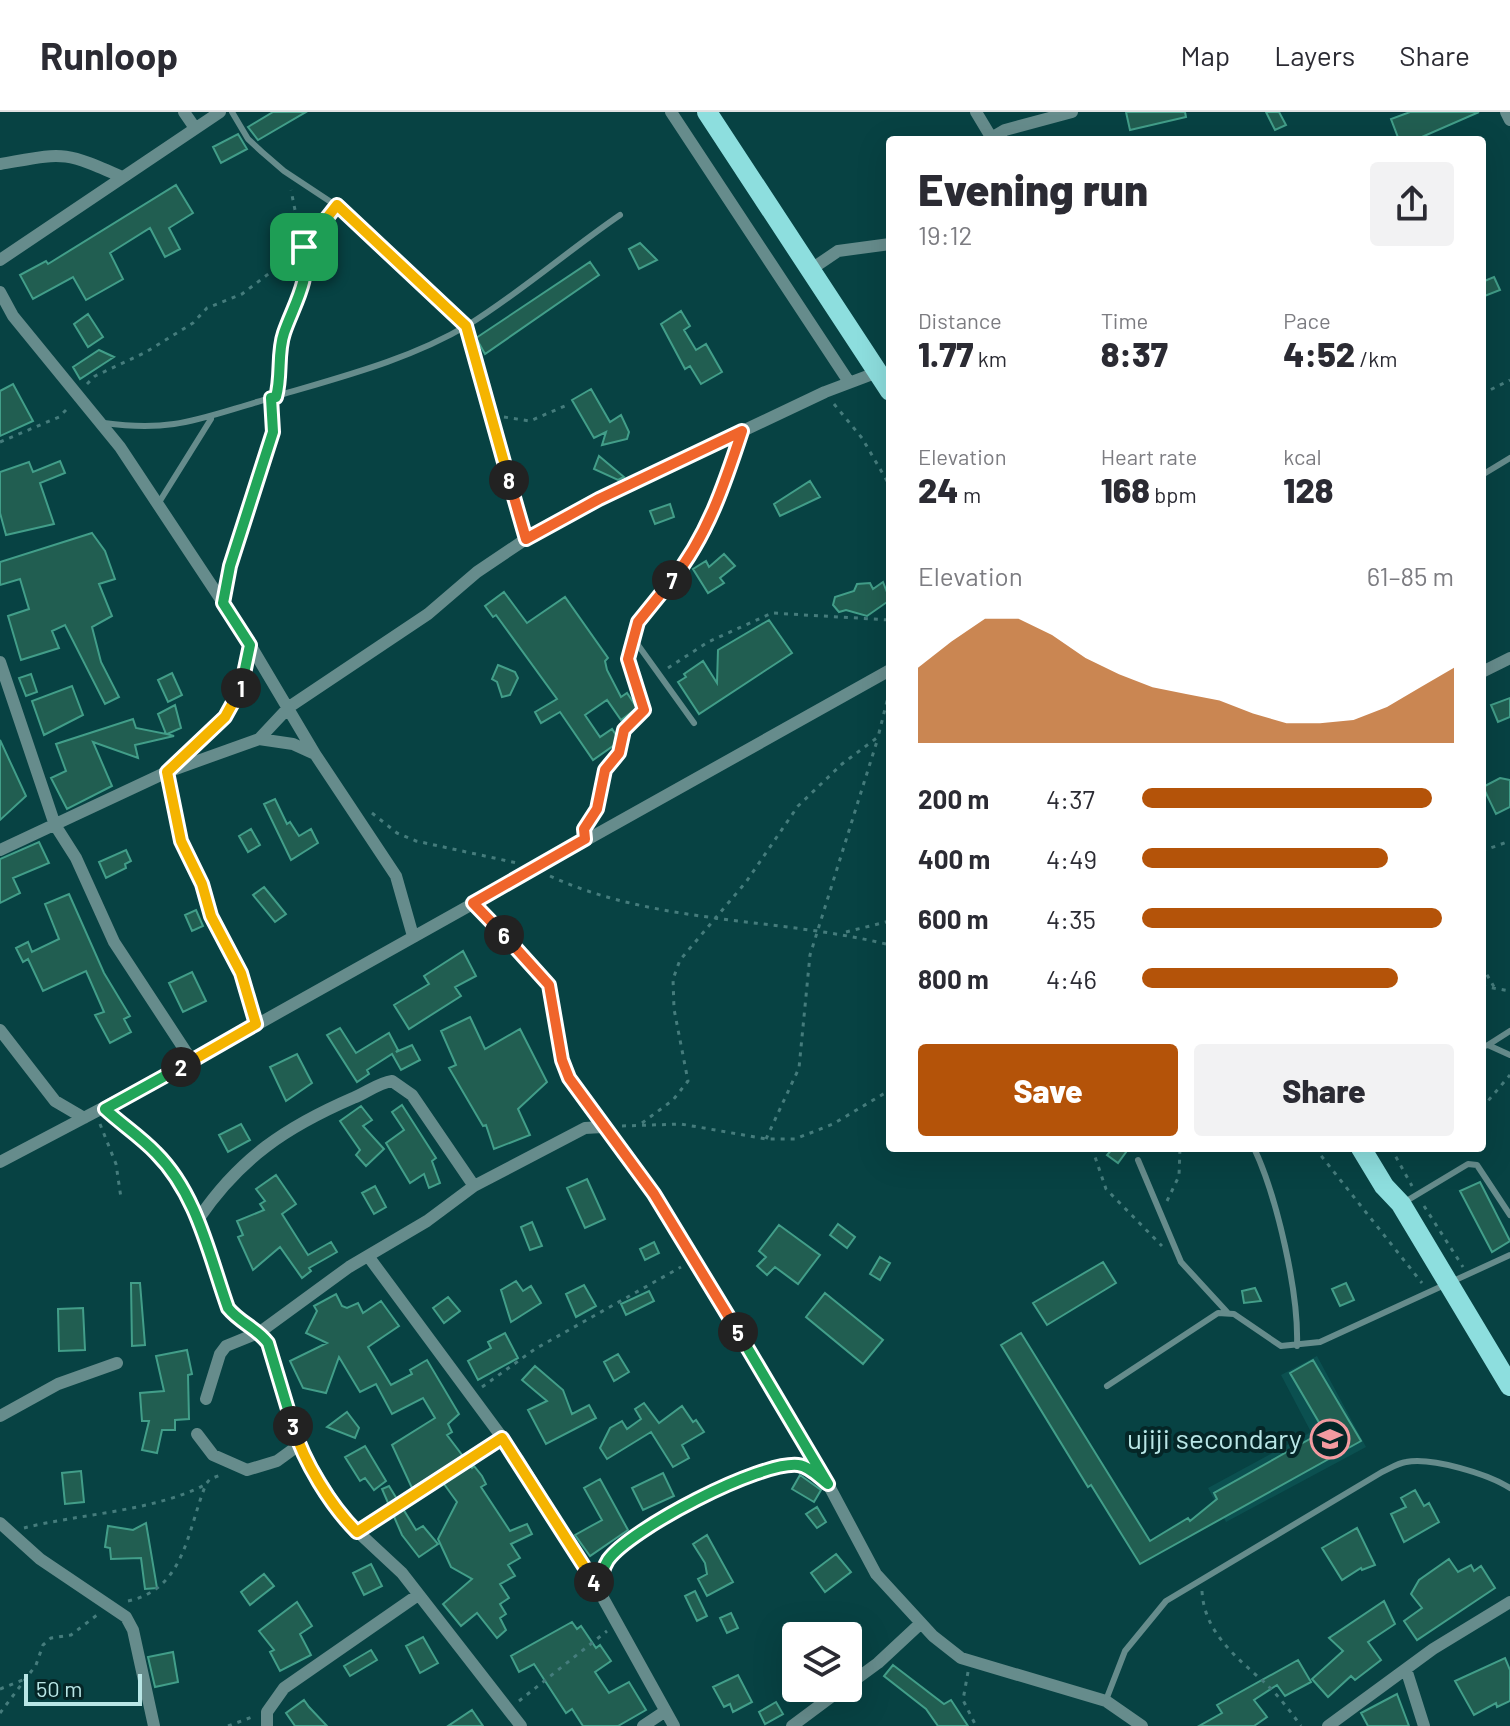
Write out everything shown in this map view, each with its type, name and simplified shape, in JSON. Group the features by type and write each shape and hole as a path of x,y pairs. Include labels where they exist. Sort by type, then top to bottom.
{"main road":[{"path":"711,113 886,385"},
{"path":"1370,1157 1409,1199 1458,1278 1509,1383"}],"street":[{"path":"184,112 195,128"},
{"path":"0,260 220,112"},
{"path":"671,112 849,382"},
{"path":"976,112 988,136"},
{"path":"998,136 1072,112"},
{"path":"1506,112 1510,120"},
{"path":"0,164 54,153 73,155 122,177"},
{"path":"810,270 838,251 886,245"},
{"path":"0,292 13,316 100,422 250,645 315,754 396,876 413,936"},
{"path":"0,850 167,772 259,739 289,707 428,614 477,572 526,539 599,499 742,431 825,392 878,372"},
{"path":"167,772 225,717 237,700 245,677 250,645"},
{"path":"1486,670 1510,658"},
{"path":"0,662 55,825 76,858 114,942 192,1061"},
{"path":"0,1162 192,1061 886,672"},
{"path":"259,739 293,744 315,754"},
{"path":"167,772 181,841 202,884 211,916 241,973 256,1024"},
{"path":"473,903 549,985 562,1060 569,1078 654,1194 828,1484 876,1574 921,1623 961,1658 1106,1701 1142,1726"},
{"path":"0,1030 55,1101 95,1113 157,1153 199,1218 228,1308 237,1320 260,1332 272,1352 299,1445 344,1519 402,1573 509,1706 521,1726"},
{"path":"199,1218 221,1185 256,1152 317,1114 392,1081 400,1083 412,1095 474,1186"},
{"path":"206,1399 220,1354 240,1338 260,1332 368,1256 427,1221 474,1186 585,1128 602,1127"},
{"path":"368,1256 394,1287 469,1396 529,1475 598,1589 674,1726"},
{"path":"0,1416 58,1384 117,1363"},
{"path":"197,1434 213,1455 247,1470 277,1461 299,1445"},
{"path":"598,1589 609,1560 631,1539 731,1481 783,1466 801,1465 828,1484"},
{"path":"5,1528 76,1585 120,1610 133,1630 154,1726"},
{"path":"264,1720 284,1688 418,1595"},
{"path":"1328,1726 1406,1669 1510,1602"},
{"path":"862,1674 921,1623"},
{"path":"1406,1669 1424,1726"},
{"path":"792,1726 824,1702"},
{"path":"643,1726 664,1712"}],"lane":[{"path":"232,112 248,139 284,171 337,205 466,326 526,539"},
{"path":"100,422 157,428 212,418 374,365 466,326 620,215"},
{"path":"158,504 212,418"},
{"path":"694,723 635,638 638,622 692,555 742,431"},
{"path":"1486,473 1510,458"},
{"path":"1486,1045 1510,1031"},
{"path":"1486,1046 1510,1055"},
{"path":"1255,1152 1273,1199 1296,1305 1297,1346"},
{"path":"1138,1160 1181,1262 1227,1312 1281,1346 1320,1342 1510,1255"},
{"path":"1409,1199 1468,1164 1477,1165 1510,1215"},
{"path":"1107,1386 1218,1313 1227,1312"},
{"path":"1106,1701 1125,1651 1166,1601 1201,1577 1382,1472 1406,1462 1431,1463 1476,1473 1510,1488"}],"path":[{"path":"223,603 230,566 273,432 274,398 282,373 284,333 297,309 307,270 295,201 284,171"},
{"path":"0,442 59,417 95,376 146,352 193,323 207,308 242,294 304,247 337,205"},
{"path":"1486,392 1510,380"},
{"path":"825,392 862,438 886,479"},
{"path":"492,416 530,421 567,405"},
{"path":"659,676 708,642 772,613 886,620"},
{"path":"585,839 584,829 597,809 605,770 619,753 624,730 644,710 628,659 635,638"},
{"path":"766,1139 795,1082 803,1055 806,980 818,930 886,705"},
{"path":"642,1123 673,1100 688,1081 673,979 680,960 746,882 798,806 842,764 878,737"},
{"path":"347,802 378,816 397,833 416,841 533,868 576,888 713,918 842,933 886,944"},
{"path":"1486,850 1510,841"},
{"path":"842,933 886,922"},
{"path":"1486,973 1495,989"},
{"path":"1486,987 1510,991"},
{"path":"1486,1103 1510,1075"},
{"path":"602,1127 642,1123 681,1124 766,1139 795,1139 819,1131 886,1092"},
{"path":"95,1113 116,1164 121,1198"},
{"path":"1093,1152 1106,1189 1126,1213 1181,1262"},
{"path":"1159,1212 1179,1176 1180,1152"},
{"path":"1318,1152 1428,1291"},
{"path":"1392,1152 1409,1199 1458,1278"},
{"path":"469,1396 535,1349 694,1259"},
{"path":"357,1532 502,1438"},
{"path":"5,1528 188,1494 218,1475 247,1470"},
{"path":"0,1713 36,1665 43,1645 51,1638 71,1635 110,1604 159,1590 172,1576 180,1564 206,1484"},
{"path":"1201,1577 1208,1617 1231,1654 1274,1692 1301,1726"},
{"path":"509,1706 543,1684 616,1623"},
{"path":"971,1661 963,1700 976,1726"},
{"path":"0,1689 25,1679"},
{"path":"228,1726 264,1720"}],"shaded area":[{"name":"ujiji secondary","path":"1317,1356 1366,1447 1226,1522 1208,1488 1311,1432 1281,1375"}],"building":[{"path":"273,112 306,112 258,140 248,127"},
{"path":"1126,112 1185,112 1186,117 1130,130"},
{"path":"1266,112 1279,112 1286,125 1275,130"},
{"path":"1410,112 1479,112 1424,136 1397,136 1391,119"},
{"path":"238,134 247,149 221,163 213,147"},
{"path":"176,185 193,213 169,228 180,249 165,257 150,228 110,253 123,279 86,300 73,277 33,299 20,275 46,261 48,264"},
{"path":"640,243 657,260 639,269 629,249"},
{"path":"590,262 599,275 485,354 476,338"},
{"path":"1494,277 1500,290 1486,295 1486,280"},
{"path":"681,311 690,326 684,330 696,350 706,344 722,372 701,384 690,366 685,369 661,324"},
{"path":"88,314 103,337 88,347 74,324"},
{"path":"99,350 114,357 80,379 73,367"},
{"path":"13,384 33,421 0,436 0,391"},
{"path":"591,389 610,422 621,415 629,432 627,439 602,445 606,432 594,438 572,400"},
{"path":"599,456 624,477 618,480 594,469"},
{"path":"60,461 65,473 40,483 54,524 6,535 0,513 0,472 29,462 33,472"},
{"path":"810,481 820,497 780,516 774,504"},
{"path":"670,504 674,517 655,524 650,511"},
{"path":"92,533 105,551 115,579 99,584 112,616 92,627 101,662 119,697 105,704 65,625 52,631 59,648 21,660 8,616 29,609 20,579 0,585 0,562"},
{"path":"724,554 735,566 720,578 724,583 708,593 693,569 706,561 709,567"},
{"path":"883,582 886,603 867,616 846,610 839,612 833,605 835,597 854,591 857,584 870,583 873,589"},
{"path":"504,592 527,623 565,597 608,658 605,661 607,670 621,697 627,693 637,708 621,720 607,700 585,715 600,737 612,729 620,741 593,760 560,712 541,723 535,712 557,699 496,615 493,617 485,606"},
{"path":"769,620 792,653 699,714 678,682 703,661 717,683 718,650"},
{"path":"498,665 515,672 518,678 510,695 502,697 497,682 492,679"},
{"path":"172,673 182,695 168,702 158,680"},
{"path":"31,674 37,692 26,696 19,678"},
{"path":"72,686 83,715 44,735 32,701"},
{"path":"1510,698 1510,717 1498,722 1491,705"},
{"path":"175,705 181,728 167,734 174,736 135,745 138,758 93,742 112,786 67,809 51,778 66,771 56,744 133,719 136,728 166,734 158,714"},
{"path":"0,740 26,796 0,820"},
{"path":"1500,778 1510,780 1510,807 1496,814 1486,793 1486,785"},
{"path":"275,799 287,824 290,822 299,836 311,829 318,843 291,860 264,804"},
{"path":"251,829 260,845 248,852 239,836"},
{"path":"39,842 49,863 13,878 20,893 0,903 0,859"},
{"path":"126,850 131,861 125,864 126,868 106,878 99,862"},
{"path":"264,887 286,914 275,922 253,895"},
{"path":"69,894 104,973 130,1016 124,1019 131,1032 110,1043 95,1015 104,1012 86,971 43,991 28,959 23,962 16,948 28,942 32,952 59,939 45,904"},
{"path":"196,910 203,926 192,931 185,915"},
{"path":"463,951 476,976 455,987 461,996 409,1029 394,1005 429,984 424,976"},
{"path":"192,972 206,1001 183,1012 169,983"},
{"path":"470,1017 485,1049 520,1029 547,1082 518,1109 530,1135 494,1149 486,1125 483,1126 449,1068 456,1065 441,1031"},
{"path":"340,1028 356,1053 389,1033 398,1050 396,1052 412,1045 420,1060 401,1070 392,1054 367,1070 369,1074 357,1082 327,1035"},
{"path":"297,1054 312,1083 286,1101 270,1067"},
{"path":"402,1105 436,1158 432,1161 440,1183 429,1188 424,1174 410,1183 386,1143 404,1130 392,1112"},
{"path":"361,1106 372,1120 363,1126 384,1149 366,1166 356,1155 360,1150 340,1121"},
{"path":"241,1124 250,1140 228,1152 219,1135"},
{"path":"1110,1152 1126,1152 1118,1163 1107,1155"},
{"path":"276,1175 296,1204 282,1214 308,1255 331,1242 337,1252 309,1268 311,1271 302,1278 280,1247 253,1270 238,1237 243,1235 237,1221 264,1210 260,1204 265,1201 256,1189"},
{"path":"587,1179 605,1219 585,1228 567,1188"},
{"path":"1480,1182 1510,1241 1492,1252 1460,1191"},
{"path":"375,1186 386,1207 374,1214 362,1193"},
{"path":"532,1222 542,1246 530,1250 521,1227"},
{"path":"838,1224 855,1237 847,1248 830,1235"},
{"path":"779,1225 820,1255 798,1284 775,1267 767,1275 757,1266 766,1257 759,1251"},
{"path":"654,1242 659,1253 645,1260 640,1249"},
{"path":"880,1257 890,1263 880,1280 870,1274"},
{"path":"1103,1262 1116,1283 1047,1325 1033,1303"},
{"path":"516,1281 523,1291 531,1286 541,1303 511,1322 501,1290"},
{"path":"131,1283 140,1283 145,1345 132,1346"},
{"path":"1346,1283 1354,1300 1340,1306 1332,1289"},
{"path":"584,1285 596,1306 576,1317 566,1294"},
{"path":"1255,1288 1261,1301 1244,1303 1242,1291"},
{"path":"649,1291 654,1301 626,1315 621,1304"},
{"path":"825,1293 883,1340 863,1364 806,1317"},
{"path":"336,1294 342,1306 347,1308 358,1303 363,1313 381,1301 399,1326 368,1347 391,1385 412,1374 410,1370 427,1360 459,1414 448,1424 452,1432 447,1435 472,1468 474,1466 482,1476 486,1484 481,1487 510,1531 527,1524 532,1534 511,1544 520,1558 508,1565 515,1576 500,1584 509,1598 500,1604 506,1614 500,1618 506,1630 497,1638 477,1613 461,1626 443,1604 472,1579 451,1567 438,1539 457,1502 436,1473 412,1488 392,1445 435,1418 423,1398 392,1414 376,1384 360,1392 339,1357 326,1393 303,1388 290,1361 327,1343 306,1333 317,1311 314,1306"},
{"path":"448,1297 460,1311 444,1323 433,1308"},
{"path":"83,1308 85,1350 59,1351 58,1309"},
{"path":"505,1333 518,1358 478,1380 468,1361 491,1348 488,1342"},
{"path":"1021,1333 1150,1541 1188,1518 1190,1521 1217,1499 1214,1493 1324,1431 1290,1373 1313,1360 1361,1441 1140,1564 1091,1485 1088,1487 1001,1345"},
{"path":"187,1350 192,1374 188,1375 189,1419 175,1420 175,1430 162,1430 157,1453 142,1450 149,1421 142,1421 140,1393 164,1391 156,1356"},
{"path":"618,1354 629,1372 614,1381 604,1362"},
{"path":"535,1366 563,1390 572,1414 589,1405 596,1418 546,1444 528,1410 547,1401 522,1380"},
{"path":"644,1403 659,1423 682,1406 693,1422 696,1420 704,1432 682,1445 689,1458 673,1467 651,1432 607,1459 600,1448 610,1428 622,1421 627,1429 641,1419 635,1409"},
{"path":"347,1412 359,1428 355,1438 327,1427"},
{"path":"365,1446 386,1481 374,1490 365,1478 360,1481 345,1457"},
{"path":"81,1471 84,1502 65,1504 62,1473"},
{"path":"663,1473 674,1496 643,1510 632,1488"},
{"path":"800,1475 821,1490 814,1502 792,1489"},
{"path":"600,1479 628,1530 590,1556 575,1535 602,1520 584,1488"},
{"path":"389,1486 416,1530 423,1526 438,1544 419,1557 402,1535 382,1489"},
{"path":"1415,1490 1424,1506 1429,1503 1439,1522 1404,1542 1391,1514 1406,1507 1401,1498"},
{"path":"817,1507 826,1522 817,1528 806,1514"},
{"path":"146,1523 157,1588 145,1589 141,1558 111,1559 110,1548 105,1547 108,1526 133,1530"},
{"path":"1357,1528 1375,1565 1361,1568 1342,1580 1322,1548"},
{"path":"707,1535 733,1582 707,1596 698,1579 707,1574 705,1563 693,1544"},
{"path":"836,1554 851,1572 825,1592 811,1573"},
{"path":"1449,1559 1458,1572 1471,1565 1474,1571 1481,1566 1495,1588 1417,1640 1404,1621 1422,1608 1411,1594 1419,1580"},
{"path":"371,1564 382,1586 364,1595 353,1573"},
{"path":"264,1574 274,1586 250,1605 241,1592"},
{"path":"695,1591 707,1616 697,1621 685,1596"},
{"path":"1384,1601 1395,1624 1368,1642 1381,1660 1355,1680 1351,1676 1328,1697 1312,1679 1343,1651 1329,1638"},
{"path":"297,1602 312,1626 300,1634 311,1655 280,1671 270,1652 274,1650 259,1631"},
{"path":"731,1613 738,1628 727,1633 720,1618"},
{"path":"572,1622 577,1629 581,1626 596,1648 600,1645 611,1661 595,1672 609,1693 629,1682 646,1710 618,1726 583,1726 572,1709 566,1713 534,1664 519,1672 511,1656"},
{"path":"423,1637 438,1663 420,1673 406,1646"},
{"path":"371,1650 377,1660 350,1676 344,1666"},
{"path":"173,1652 178,1682 155,1687 148,1657"},
{"path":"1505,1658 1510,1670 1510,1701 1497,1707 1496,1703 1474,1715 1455,1681"},
{"path":"1298,1660 1311,1682 1285,1696 1277,1685 1254,1700 1267,1717 1254,1726 1199,1726 1222,1713 1217,1705"},
{"path":"893,1665 944,1704 951,1700 968,1726 938,1726 926,1709 884,1676"},
{"path":"738,1675 752,1702 733,1712 730,1704 724,1707 713,1687"},
{"path":"1397,1694 1409,1726 1368,1726 1361,1713"},
{"path":"304,1700 327,1726 295,1726 286,1713"},
{"path":"776,1702 783,1714 765,1724 759,1712"},
{"path":"472,1710 483,1726 448,1726"}],"place":[{"name":"ujiji secondary","path":"1330,1439"}],"route":[{"path":"337,205 466,326 526,539 599,499 742,431 730,468 692,555 634,631 629,667 645,706 640,716 624,730 619,753 602,776 597,809 585,826 585,839 473,903 549,985 562,1060 569,1078 654,1194 828,1484 801,1465 783,1466 731,1481 631,1539 609,1560 598,1589 561,1533 529,1475 502,1438 357,1532 344,1519 299,1445 268,1343 260,1332 237,1320 228,1308 206,1249 199,1218 187,1195 157,1153 105,1109 256,1024 241,973 211,916 197,871 181,841 167,772 225,717 237,700 245,677 250,645 223,603 230,566 273,432 271,398 276,397 282,373 284,333 297,309 307,270 304,247 320,231 337,205"}]}
